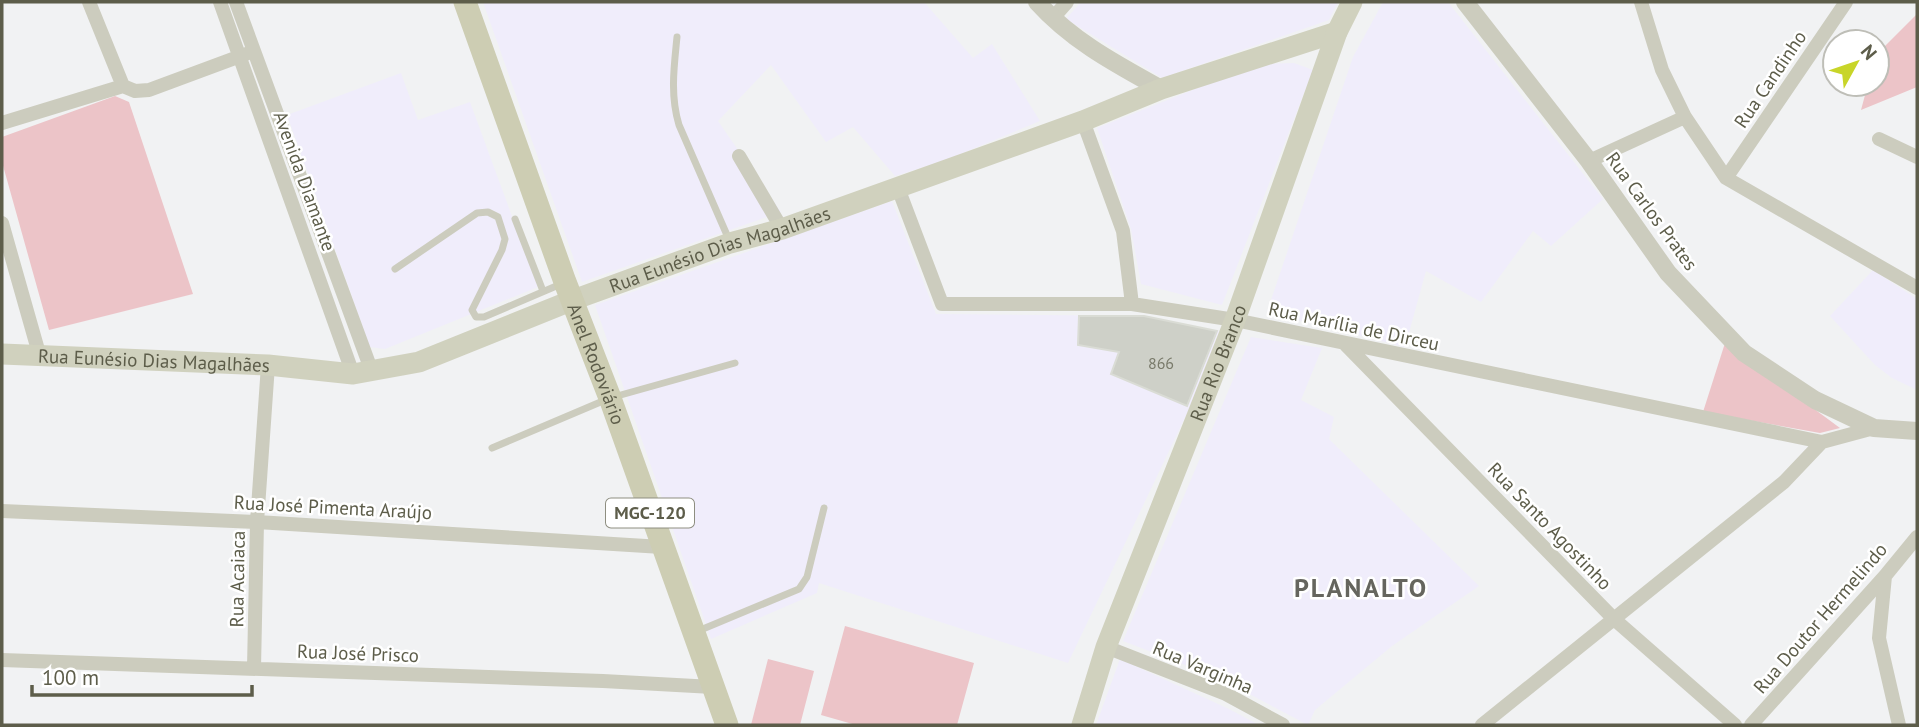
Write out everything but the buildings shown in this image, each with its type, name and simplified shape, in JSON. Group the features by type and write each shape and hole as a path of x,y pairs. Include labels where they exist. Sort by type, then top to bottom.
{"main road":[{"name":"Anel Rodoviário","path":"465,2 569,291 611,398 727,725"},
{"name":"Rua Rio Branco","path":"1082,725 1106,647 1235,320 1337,32 1352,2"},
{"name":"Rua Eunésio Dias Magalhães","path":"2,354 268,365 362,373 419,362 569,291 782,229 1083,121 1161,89 1337,32"}],"street":[{"path":"89,2 124,86"},
{"name":"Avenida Diamante","path":"220,2 247,53"},
{"name":"Avenida Diamante","path":"236,2 247,53 362,373"},
{"path":"1037,2 1052,19 1087,47 1161,89"},
{"path":"1052,19 1067,2"},
{"name":"Rua Carlos Prates","path":"1465,2 1589,162 1668,273 1744,352 1815,400 1874,428 1917,431"},
{"path":"1641,2 1662,70 1685,117 1726,178 1917,288"},
{"name":"Rua Candinho","path":"1726,178 1846,2"},
{"path":"2,123 124,86 135,91 149,90 247,53"},
{"path":"1589,162 1685,117"},
{"path":"1083,121 1123,231 1132,304"},
{"path":"1880,139 1917,157"},
{"path":"739,156 782,229"},
{"name":"Rua Marília de Dirceu","path":"898,188 942,304 1132,304 1235,320 1822,442 1874,428"},
{"path":"2,223 40,357"},
{"name":"Rua Santo Agostinho","path":"1346,344 1614,619 1735,725"},
{"name":"Rua Acaiaca","path":"254,668 257,522 268,365"},
{"path":"1482,725 1784,482 1822,442"},
{"name":"Rua José Pimenta Araújo","path":"2,511 257,522 662,547"},
{"name":"Rua Doutor Hermelindo","path":"1751,725 1917,537"},
{"path":"1885,576 1879,638 1901,724"},
{"name":"Rua Varginha","path":"1106,647 1226,694 1283,725"},
{"name":"Rua José Prisco","path":"2,660 713,687"}],"lane":[{"path":"677,37 672,89 674,108 730,243"},
{"path":"395,269 477,213 488,212 498,217 505,239 472,310 473,314 479,318 484,317 543,291 569,291"},
{"path":"515,219 543,291"},
{"path":"492,448 611,398 735,363"},
{"path":"694,632 799,589 807,577 824,508"}],"shaded area":[{"path":"483,2 924,2 973,58 992,44 1040,121 946,160 895,176 853,127 826,142 771,65 718,121 781,212 582,282"},
{"path":"1081,2 1338,2 1329,20 1162,78 1066,19"},
{"path":"1383,2 1448,2 1603,199 1551,246 1533,231 1481,302 1426,271 1405,347 1267,312 1353,57"},
{"path":"1917,14 1917,87 1891,98 1891,40"},
{"path":"1294,63 1313,70 1222,305 1141,284 1131,229 1097,128 1258,64"},
{"path":"401,73 418,120 470,102 538,287 385,349 370,347 287,115"},
{"path":"115,96 129,102 193,294 49,330 2,162 2,137"},
{"path":"1864,98 1890,98 1861,110"},
{"path":"892,201 936,314 1144,316 1219,331 1190,407 1068,663 819,583 817,593 711,639 595,305"},
{"path":"1873,270 1917,299 1917,390 1892,378 1875,365 1830,316"},
{"path":"1251,337 1322,348 1301,400 1334,417 1329,439 1479,586 1392,646 1315,710 1308,725 1219,678 1123,641"},
{"path":"1725,343 1840,428 1820,433 1703,412"},
{"path":"845,626 974,663 957,725 856,725 821,715"},
{"path":"768,659 814,671 800,725 751,725"},
{"path":"1120,659 1229,709 1259,725 1096,725"}],"district":[{"name":"PLANALTO","path":"1361,588"}]}
